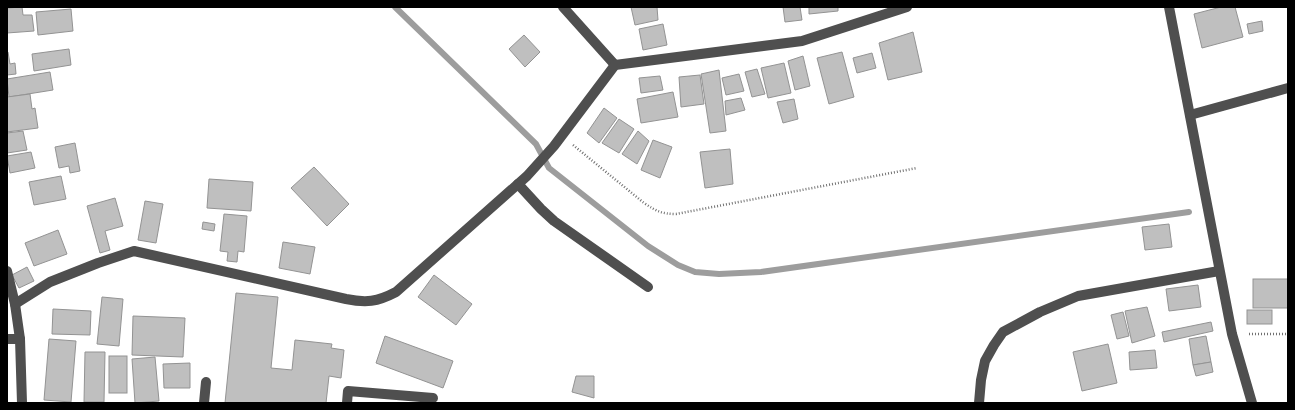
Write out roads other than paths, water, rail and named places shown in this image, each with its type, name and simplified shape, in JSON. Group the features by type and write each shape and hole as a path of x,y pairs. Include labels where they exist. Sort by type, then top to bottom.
{"street":[{"path":"563,7 615,65"},
{"path":"15,304 50,282 98,263 134,251 360,302 383,299 396,292 527,176 554,146 615,65 802,41 907,7"},
{"path":"1168,7 1232,334 1252,403"},
{"path":"1190,115 1288,88"},
{"path":"518,184 554,221 648,287"},
{"path":"7,271 15,304 20,339 22,403"},
{"path":"979,403 981,380 985,361 994,345 1004,332 1040,312 1078,296 1219,271"},
{"path":"7,340 20,339"},
{"path":"204,403 206,382"},
{"path":"347,403 348,391 433,398"}],"waterway":[{"path":"395,7 536,144 549,168 648,246 678,265 695,272 719,274 761,272 1189,212"}]}
